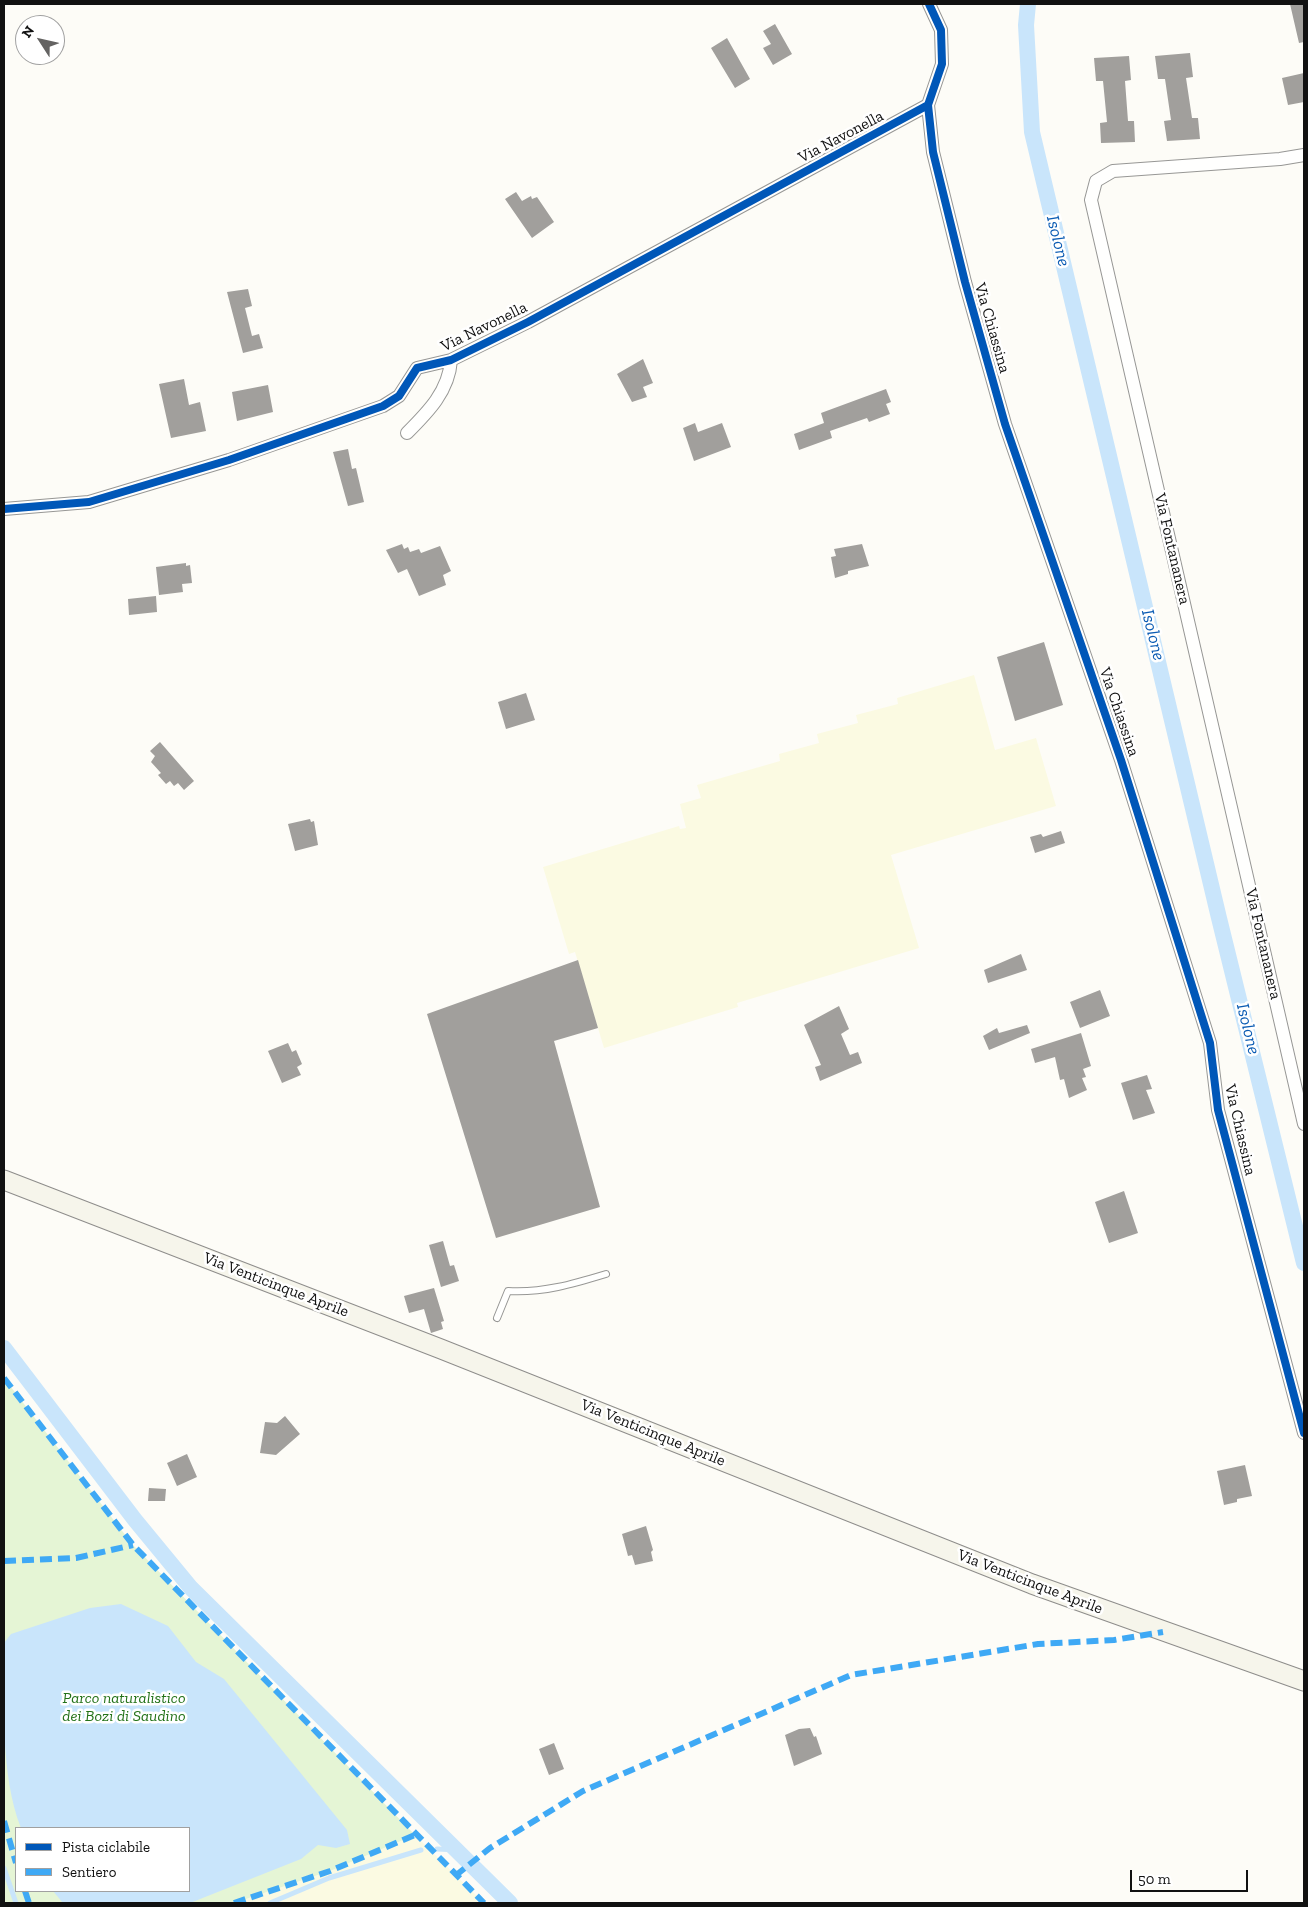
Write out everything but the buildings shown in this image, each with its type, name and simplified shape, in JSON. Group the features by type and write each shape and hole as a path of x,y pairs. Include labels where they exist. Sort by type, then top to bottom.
{"main road":[{"name":"Via Venticinque Aprile","path":"4,1180 441,1349 1032,1584 1304,1681"}],"street":[{"name":"Via Chiassina","path":"929,4 941,30 942,64 928,105 934,152 965,282 1005,424 1121,760 1210,1043 1218,1110 1304,1433"},
{"name":"Via Navonella","path":"4,509 89,502 248,454 383,406 399,396 417,368 444,362 528,322 928,105"},
{"name":"Via Fontananera","path":"1304,155 1280,159 1113,171 1096,181 1091,200 1304,1124"},
{"path":"407,433 431,407 444,388 450,376 444,362"}],"lane":[{"path":"497,1318 508,1291 528,1292 560,1288 606,1274"}],"green space":[{"path":"974,675 995,750 1036,738 1056,806 891,855 919,948 737,1003 738,1007 604,1048 575,952 569,954 543,867 679,826 680,829 686,828 680,804 701,798 697,785 780,761 779,754 819,743 817,734 858,723 856,715 898,704 897,698"},
{"name":"Parco naturalistico dei Bozi di Saudino","path":"4,1378 133,1545 415,1835 330,1871 234,1903 4,1903"},
{"path":"415,1835 484,1903 234,1903 330,1871"}],"water":[{"name":"Parco naturalistico dei Bozi di Saudino","path":"121,1604 168,1626 196,1662 224,1679 347,1830 350,1844 336,1848 318,1845 301,1859 190,1903 63,1903 54,1892 190,1892 190,1827 21,1827 9,1785 6,1761 4,1643 11,1634 90,1608"}],"waterway":[{"name":"Isolone","path":"1028,4 1026,25 1032,132 1219,918 1304,1263"},
{"path":"4,1348 135,1520 191,1588 510,1903"},
{"path":"437,1849 458,1850"},
{"path":"270,1903 329,1878 421,1850"},
{"path":"4,1868 16,1903"}],"marked path":[{"path":"4,1378 133,1545 484,1903"},
{"path":"4,1561 76,1558 133,1545"},
{"path":"455,1876 490,1848 583,1791 851,1675 1038,1644 1114,1640 1163,1632"},
{"path":"4,1821 15,1860"},
{"path":"234,1903 330,1871 415,1835"},
{"path":"25,1892 29,1903"}],"cycle path":[{"path":"929,4 941,30 942,64 928,105 933,152 965,282 1005,424 1121,760 1210,1043 1218,1110 1304,1433"},
{"path":"4,509 89,502 229,460 383,406 399,396 417,368 451,360 528,322 928,105"}]}
